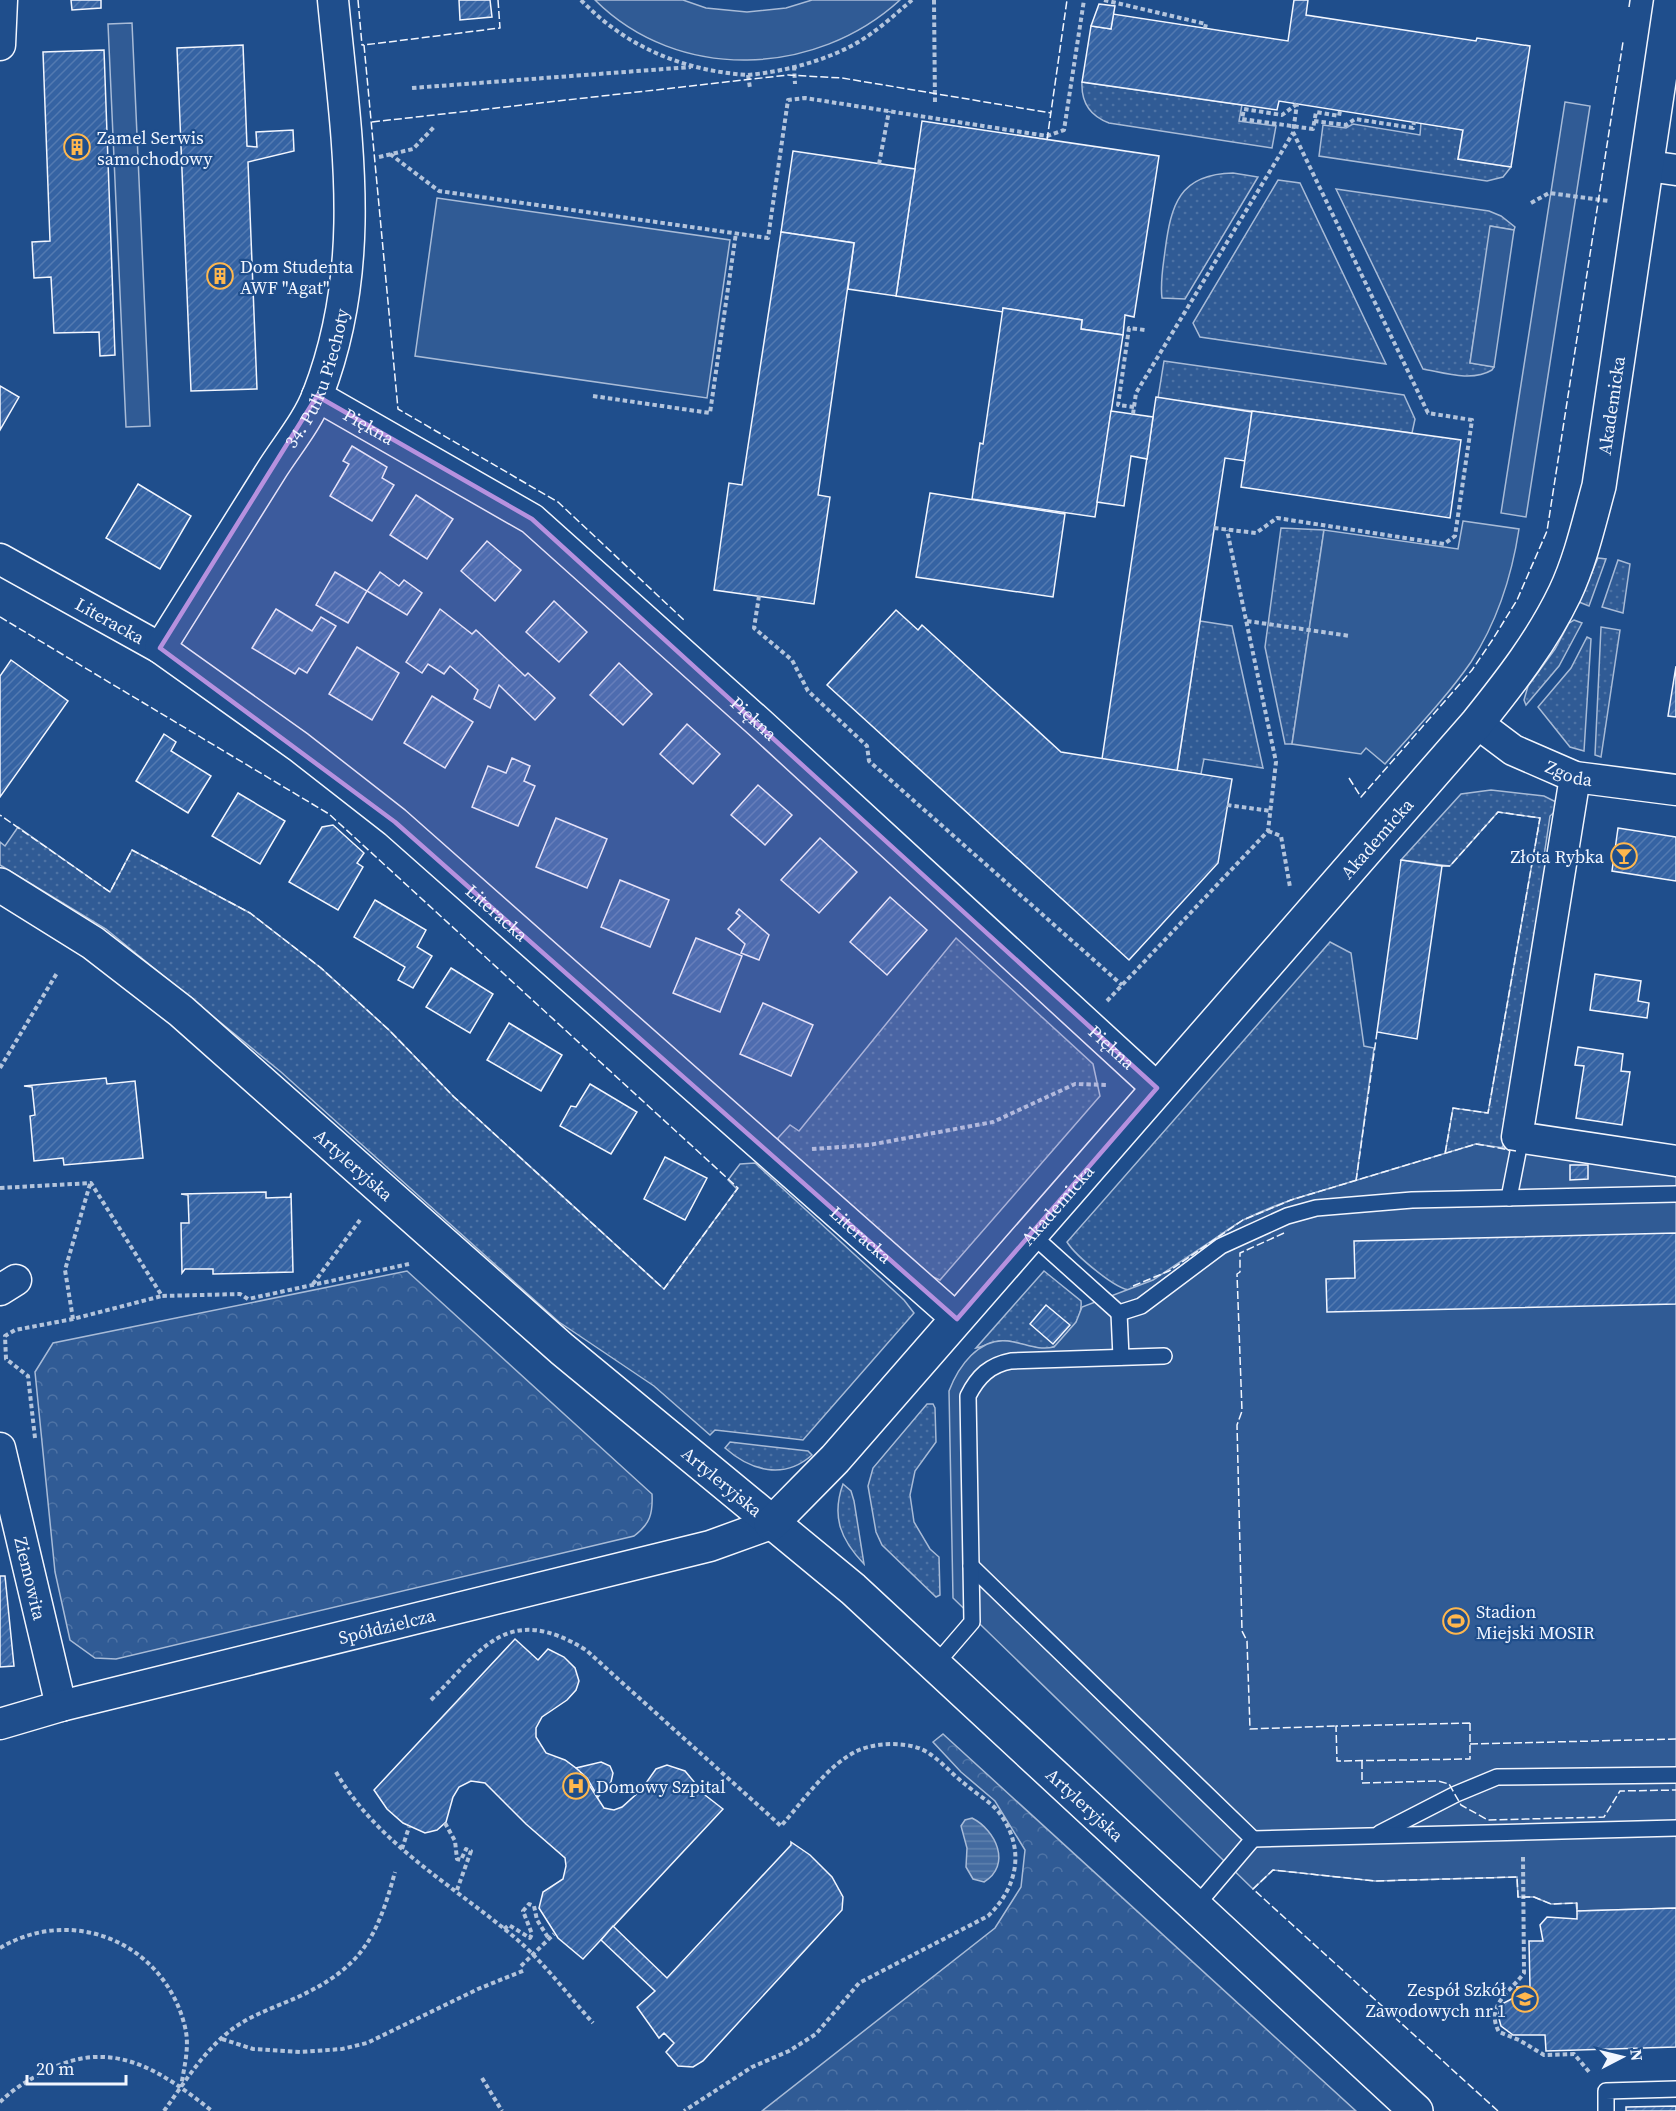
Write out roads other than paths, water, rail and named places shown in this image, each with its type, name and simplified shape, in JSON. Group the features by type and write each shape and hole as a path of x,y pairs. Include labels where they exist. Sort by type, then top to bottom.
{"street":[{"path":"0,45 2,0"},
{"name":"34. Pułku Piechoty","path":"160,648 317,396 338,334 347,286 351,240 349,162 333,0"},
{"name":"Akademicka","path":"771,1524 835,1459 1476,723 1521,668 1549,624 1566,591 1580,554 1599,486 1662,168 1671,0"},
{"name":"Piękna","path":"317,396 532,519 753,717 1156,1088"},
{"name":"Literacka","path":"0,559 160,648 299,747 395,822 957,1319"},
{"name":"Zgoda","path":"1476,723 1513,750 1575,777 1676,790"},
{"path":"1575,777 1517,1137 1676,1161"},
{"name":"Artyleryjska","path":"0,885 93,944 181,1011 562,1349 771,1524 853,1589 1416,2111"},
{"name":"Ziemowita","path":"0,1449 61,1706"},
{"name":"Spółdzielcza","path":"0,1724 61,1706 689,1551 771,1524"}],"lane":[{"path":"1509,1198 1518,1152 1517,1137"},
{"path":"1119,1313 1141,1306 1221,1246 1287,1216 1340,1203 1676,1194"},
{"path":"1031,1234 1119,1313 1121,1357"},
{"path":"935,1665 972,1622 968,1396 975,1383 996,1364 1011,1361 1164,1356"},
{"path":"971,1566 1252,1839 1676,1828"},
{"path":"1375,1836 1456,1794 1497,1777 1676,1775"},
{"path":"1196,1906 1252,1839"},
{"path":"1606,2111 1606,2091 1676,2089"}],"place":[{"name":"Zamel Serwis samochodowy","path":"77,147"},
{"name":"Dom Studenta AWF \"Agat\"","path":"220,276"},
{"name":"Złota Rybka","path":"1624,856"},
{"name":"Stadion Miejski MOSIR","path":"1456,1621"},
{"name":"Domowy Szpital","path":"576,1786"},
{"name":"Zespół Szkół Zawodowych nr 1","path":"1525,1999"}]}
